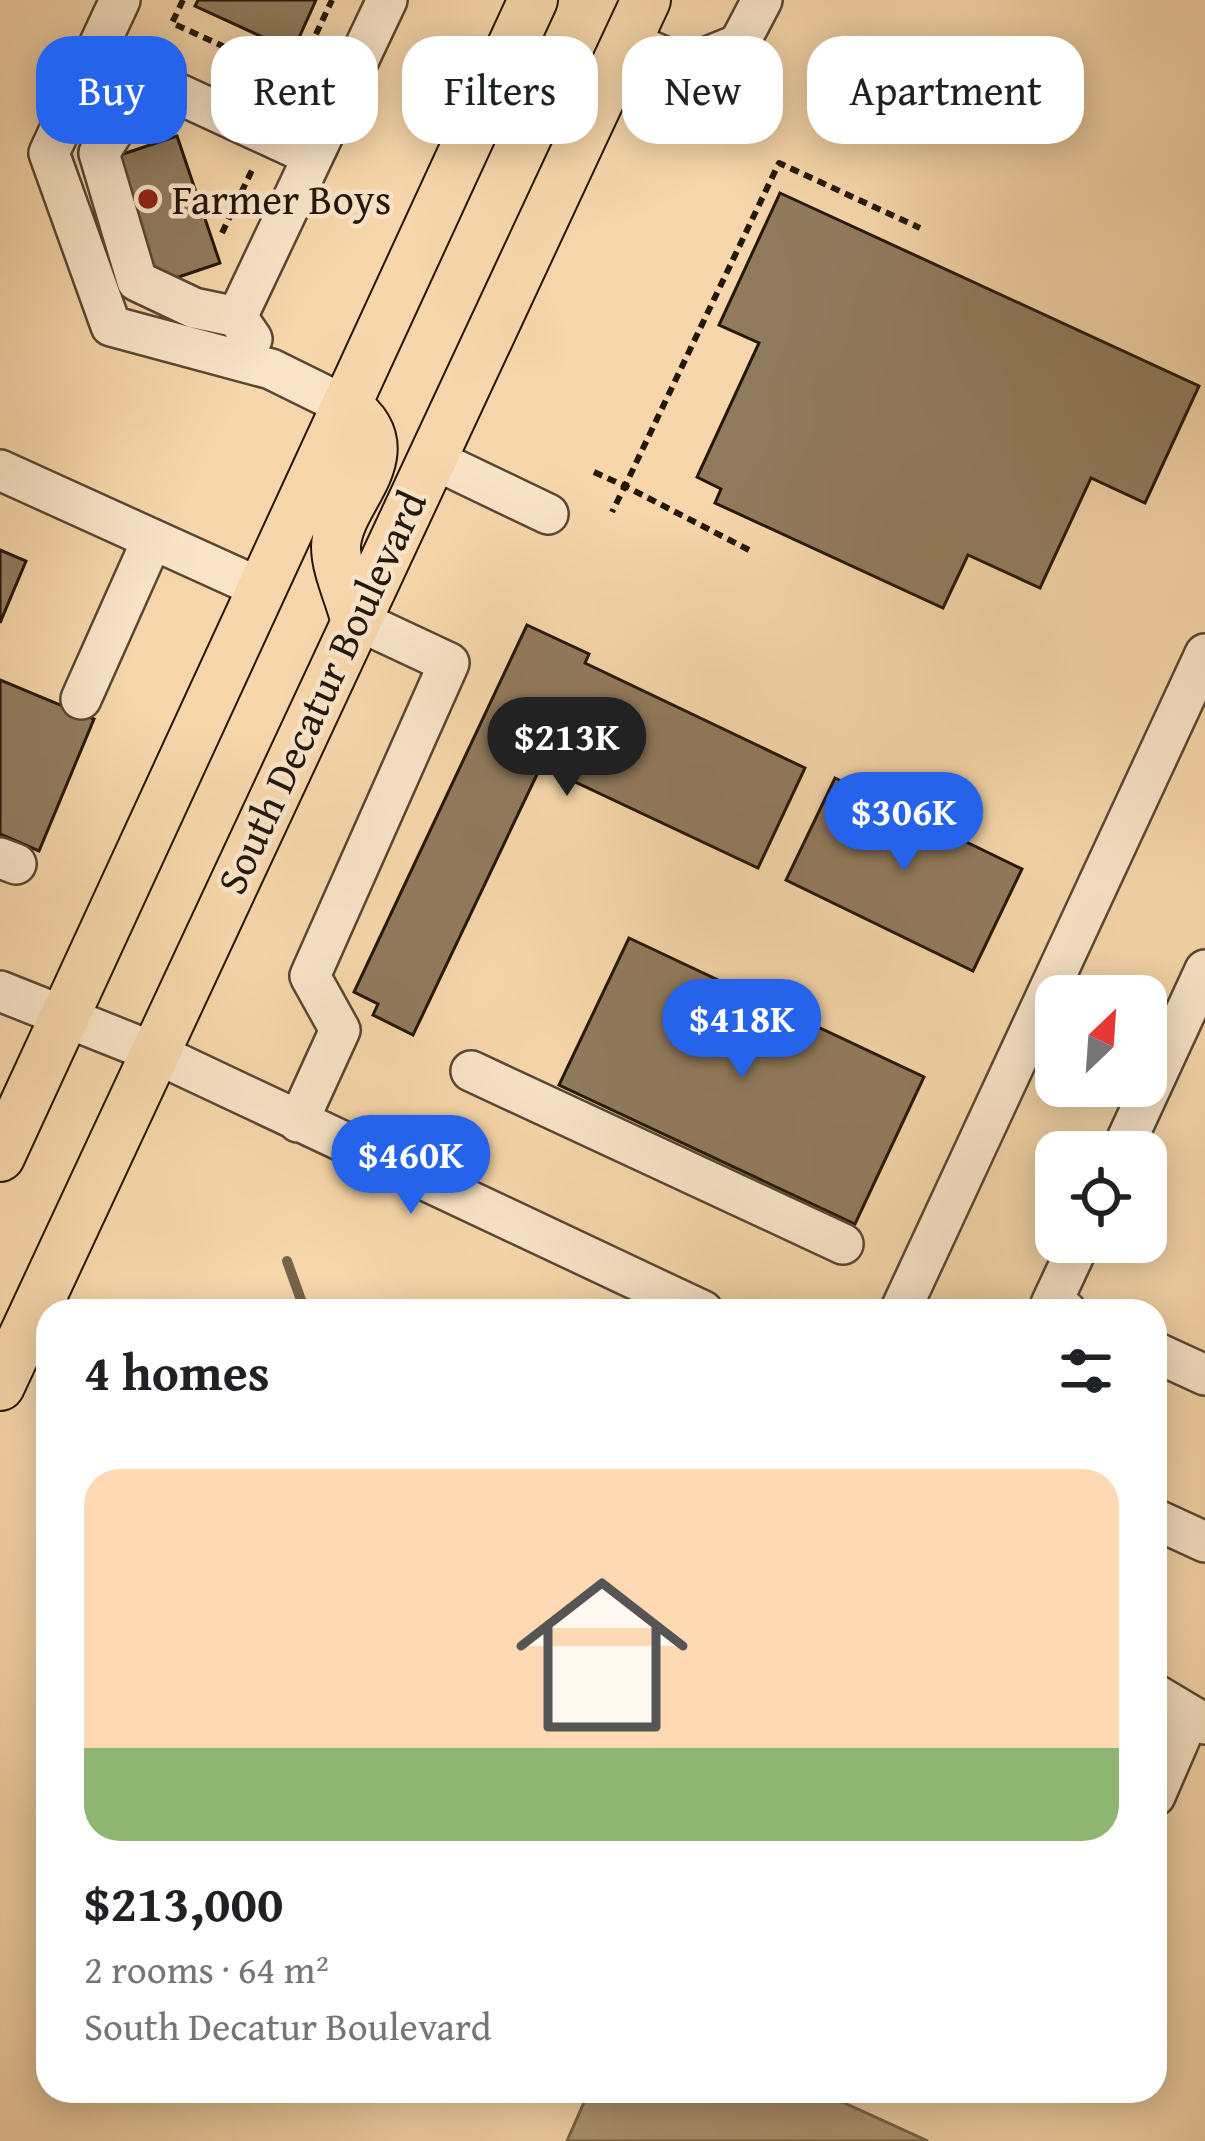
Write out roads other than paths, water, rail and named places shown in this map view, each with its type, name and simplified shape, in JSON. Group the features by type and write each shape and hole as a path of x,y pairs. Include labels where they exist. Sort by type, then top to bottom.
{"main road":[{"path":"0,1157 533,0"},
{"name":"South Decatur Boulevard","path":"40,1299 637,20"},
{"path":"346,406 365,420 373,443 366,478 336,545 356,619"},
{"name":"South Decatur Boulevard","path":"0,1386 36,1307"}],"street":[{"path":"120,0 49,153 111,326 272,369 346,406"},
{"path":"237,317 387,0"},
{"path":"637,20 685,66 739,44 762,0"},
{"path":"272,369 237,317 194,308 137,281 99,154 135,98 168,89 313,156"},
{"path":"431,458 548,514"},
{"path":"0,470 262,589"},
{"path":"81,699 152,540"},
{"path":"298,1122 340,1030 310,976 449,663 356,619"},
{"path":"906,1299 1205,654"},
{"path":"1131,1131 1205,970"},
{"path":"0,991 152,1052 677,1299"},
{"path":"471,1071 843,1244"},
{"path":"1062,1299 1073,1263"},
{"path":"1167,1358 1205,1375"},
{"path":"1167,1525 1205,1542"},
{"path":"1167,1701 1197,1720 1167,1774"}],"waterway":[{"path":"287,1261 301,1299"}],"place":[{"name":"Farmer Boys","path":"148,199"}]}
